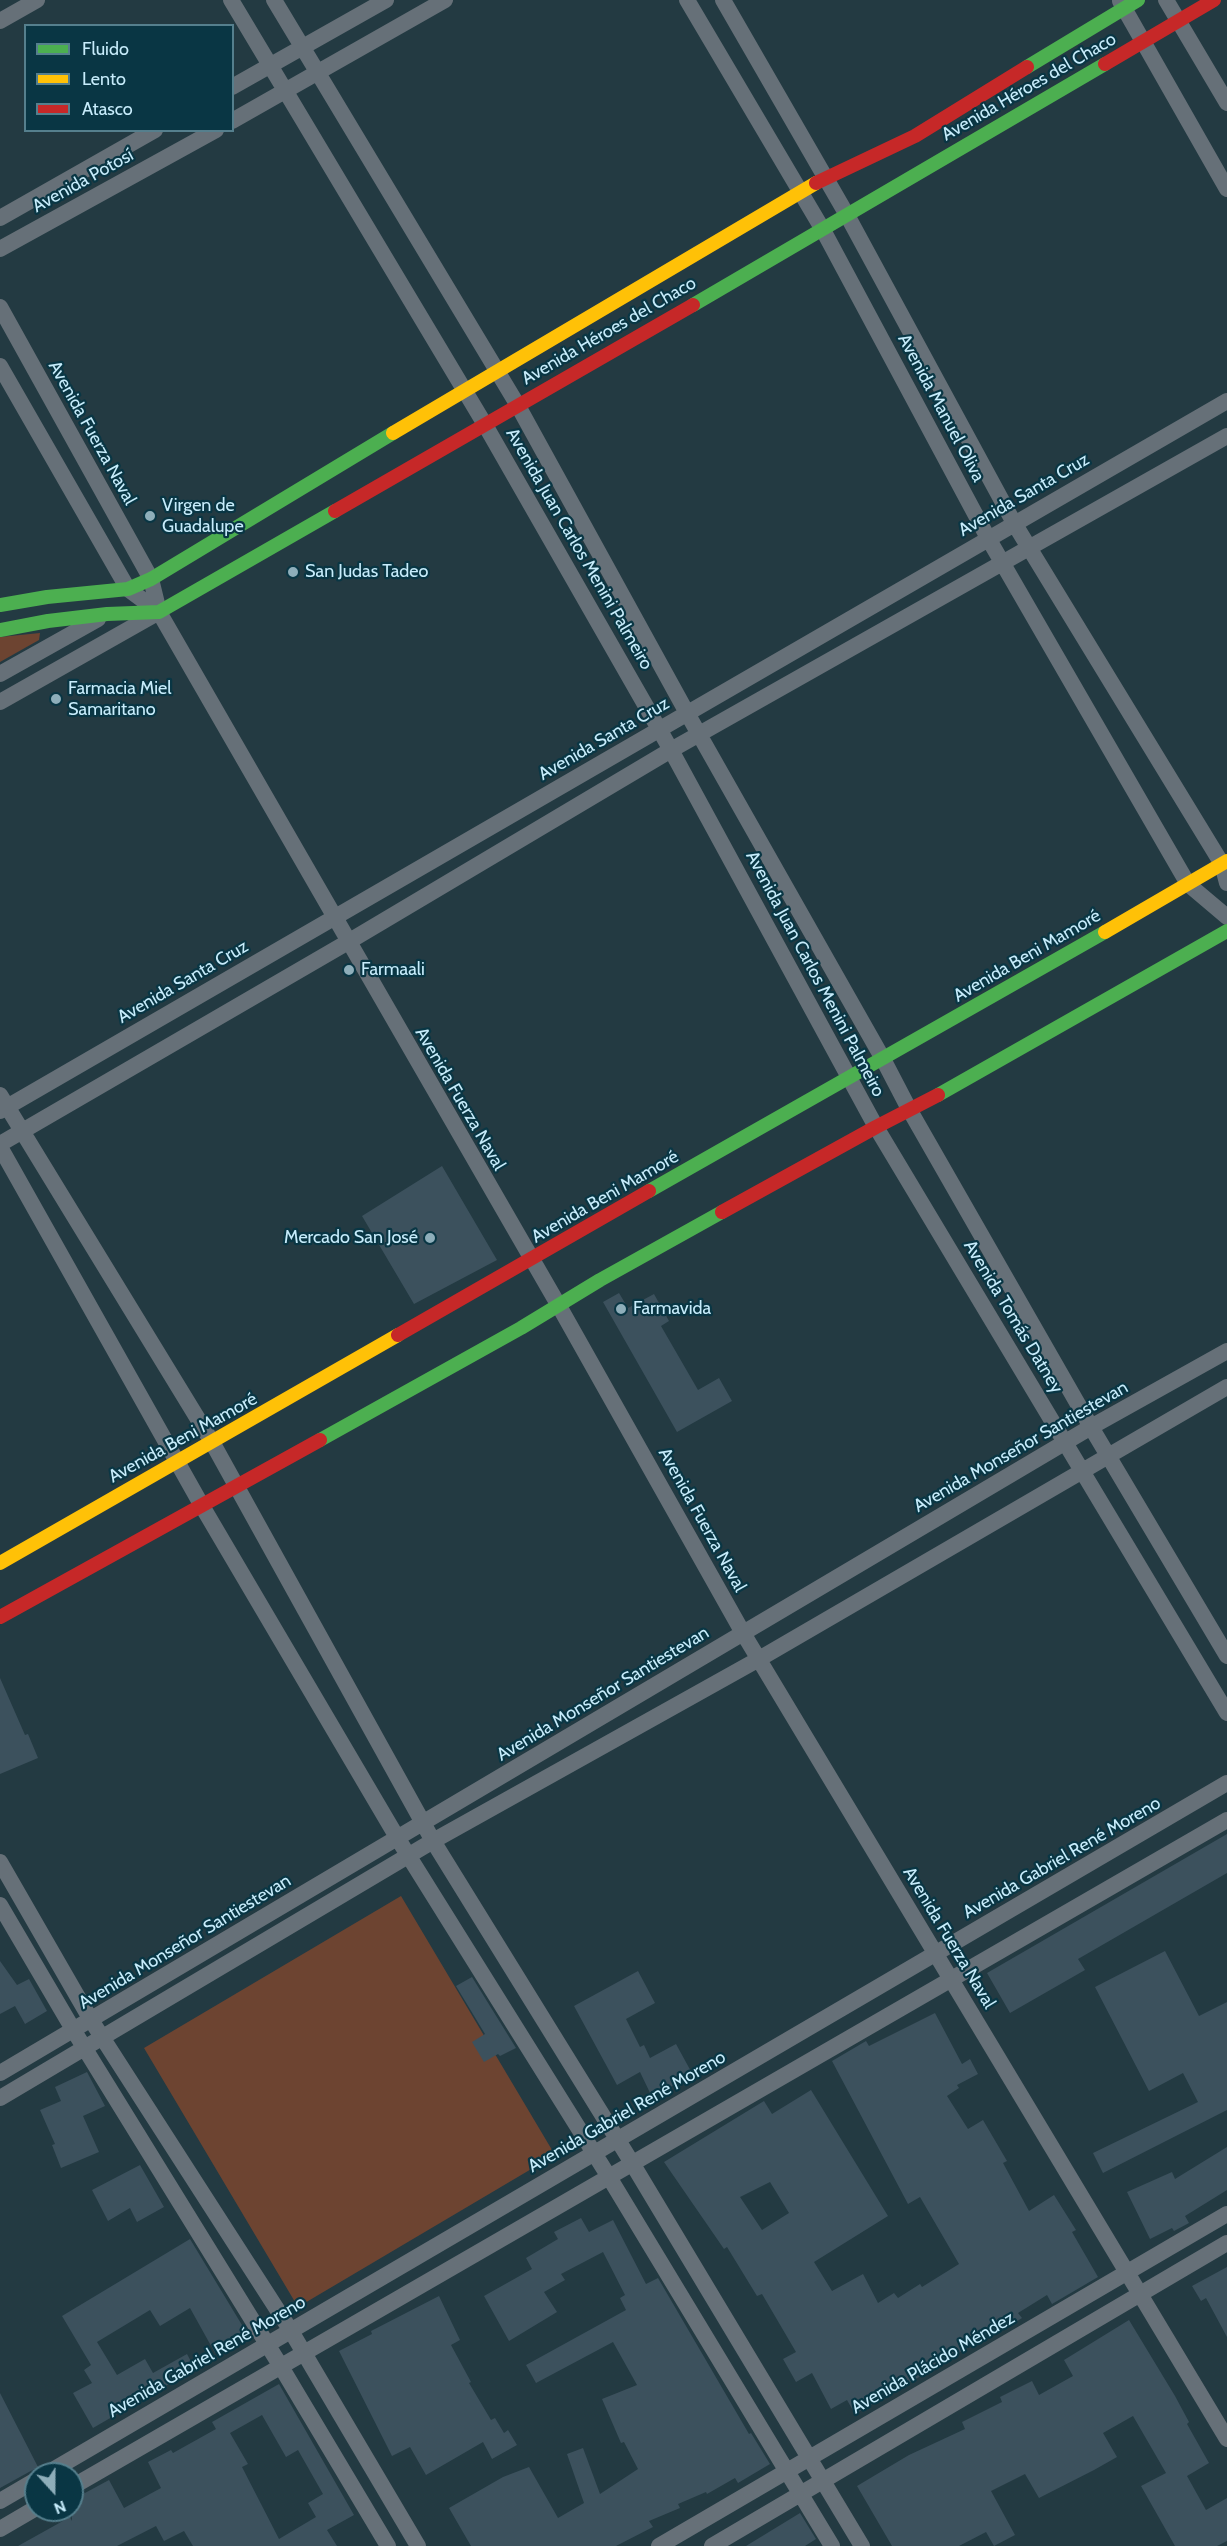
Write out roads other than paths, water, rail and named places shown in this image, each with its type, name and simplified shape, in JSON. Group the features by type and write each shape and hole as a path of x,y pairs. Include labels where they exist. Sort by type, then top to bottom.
{"street":[{"path":"0,21 37,0"},
{"name":"Avenida Juan Carlos Menini Palmeiro","path":"231,0 465,389 671,750 876,1127"},
{"name":"Avenida Juan Carlos Menini Palmeiro","path":"274,0 517,404 909,1109"},
{"path":"234,86 386,0"},
{"path":"234,120 445,0"},
{"name":"Avenida Manuel Oliva","path":"687,0 800,195 823,230 988,537 1188,884 1227,917"},
{"name":"Avenida Manuel Oliva","path":"723,0 847,215 1014,523 1225,862 1227,883"},
{"path":"1166,0 1227,103"},
{"name":"Avenida Héroes del Chaco","path":"0,630 48,621 107,614 159,612 823,230 1214,0"},
{"path":"1127,3 1144,40 1227,189"},
{"name":"Avenida Héroes del Chaco","path":"0,605 47,597 128,589 150,579 465,389 800,195 825,178 915,136 1127,3"},
{"name":"Avenida Potosí","path":"0,218 151,132"},
{"name":"Avenida Potosí","path":"0,249 212,132"},
{"name":"Avenida Fuerza Naval","path":"0,307 150,579 159,612 530,1260 559,1306 743,1633 1227,2439"},
{"name":"Avenida Fuerza Naval","path":"0,366 128,589 159,612"},
{"name":"Avenida Santa Cruz","path":"2,1104 333,918 988,537 1227,401"},
{"path":"832,2546 609,2176 398,1839 177,1463 0,1146 671,750 1227,436"},
{"path":"0,674 107,614 128,589"},
{"path":"0,702 159,612"},
{"name":"Avenida Beni Mamoré","path":"0,1563 1225,862"},
{"path":"0,1617 559,1306 600,1280 909,1109 943,1093 1227,931"},
{"path":"2,1104 23,1131 212,1442 433,1841 632,2163 862,2546"},
{"name":"Avenida Tomás Datney","path":"909,1109 1108,1457 1227,1656"},
{"name":"Avenida Tomás Datney","path":"876,1127 1227,1713"},
{"name":"Avenida Monseñor Santiestevan","path":"0,2073 1091,1427 1227,1351"},
{"path":"0,2098 433,1841 759,1659 1227,1387"},
{"name":"Avenida Gabriel René Moreno","path":"67,2462 1227,1783"},
{"path":"84,2480 302,2352 1227,1820"},
{"path":"0,1862 91,2020 291,2331 418,2546"},
{"path":"0,1905 74,2031 280,2365 388,2546"},
{"name":"Avenida Plácido Méndez","path":"659,2546 1227,2214"},
{"path":"712,2546 1227,2243"},
{"path":"0,2501 24,2487"},
{"path":"0,2529 24,2515"}],"place":[{"name":"Virgen de Guadalupe","path":"150,516"},
{"name":"San Judas Tadeo","path":"293,572"},
{"name":"Farmacia Miel Samaritano","path":"56,699"},
{"name":"Farmaali","path":"349,970"},
{"name":"Mercado San José","path":"430,1238"},
{"name":"Farmavida","path":"621,1309"}]}
